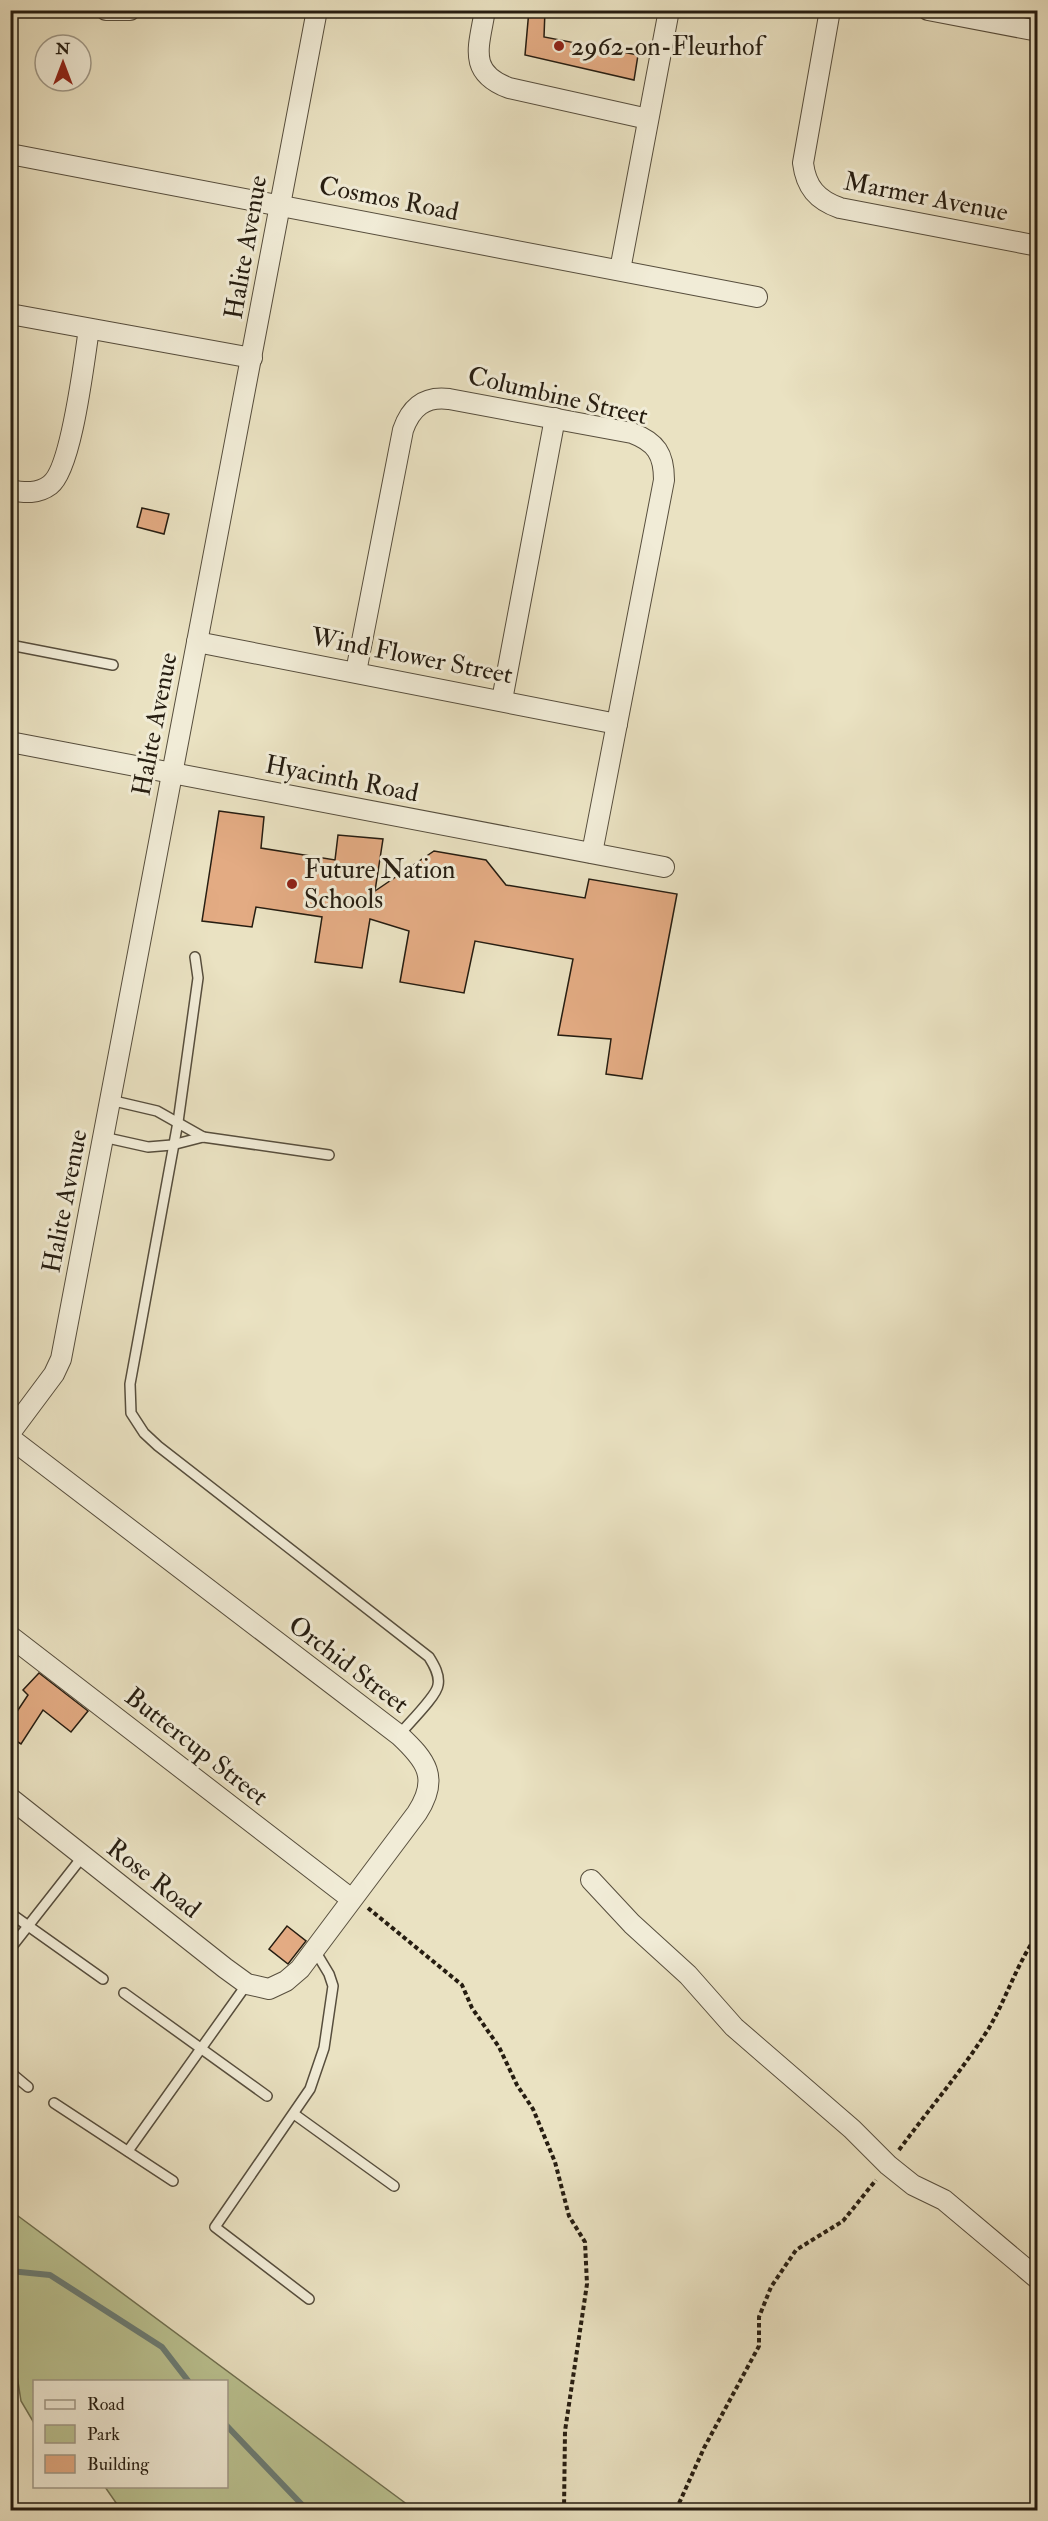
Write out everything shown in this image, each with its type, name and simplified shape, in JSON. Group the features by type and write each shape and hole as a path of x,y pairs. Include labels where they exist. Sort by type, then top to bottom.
{"street":[{"path":"106,10 130,10"},
{"name":"Halite Avenue","path":"10,1433 54,1374 61,1359 316,10"},
{"path":"485,10 478,60 488,78 509,88 648,119"},
{"path":"620,270 669,10"},
{"name":"Marmer Avenue","path":"830,10 802,163 805,178 818,197 840,208 1038,246"},
{"path":"928,10 1038,31"},
{"name":"Cosmos Road","path":"10,154 757,297"},
{"path":"10,314 252,358"},
{"path":"10,490 35,492 50,485 60,474 67,451 89,329"},
{"name":"Columbine Street","path":"356,672 403,430 412,411 428,400 438,398 555,418 643,437 653,444 664,460 664,480 592,853"},
{"path":"502,700 555,418"},
{"name":"Wind Flower Street","path":"196,642 617,724"},
{"name":"Hyacinth Road","path":"10,742 664,867"},
{"name":"Orchid Street","path":"10,1438 399,1735 423,1761 430,1782 428,1792 417,1813 350,1898 294,1976 269,1989"},
{"name":"Buttercup Street","path":"10,1636 350,1898"},
{"name":"Rose Road","path":"10,1798 247,1984 269,1989"},
{"path":"591,1880 632,1924 688,1975 734,2027 852,2129 888,2165 913,2185 944,2199 1038,2279"}],"lane":[{"path":"10,645 113,665"},
{"path":"195,957 198,978 178,1122 130,1384 131,1413 144,1433 158,1446 429,1657 435,1666 438,1685 435,1693 399,1735"},
{"path":"110,1100 157,1111 203,1137"},
{"path":"104,1137 148,1147 172,1145 203,1137 329,1155"},
{"path":"10,1949 83,1856"},
{"path":"10,1913 104,1979"},
{"path":"309,2299 215,2227 310,2089 324,2048 333,1998 329,1974 314,1949"},
{"path":"128,2151 247,1984"},
{"path":"124,1994 267,2096"},
{"path":"10,2072 28,2087"},
{"path":"54,2103 173,2181"},
{"path":"294,2114 394,2186"}],"path":[{"path":"350,1898 374,1912 462,1985 472,2008 499,2048 533,2109 555,2162 569,2217 585,2242 587,2284 565,2431 564,2511"},
{"path":"676,2511 704,2448 759,2346 759,2317 771,2287 796,2250 843,2221 888,2165 929,2108 964,2067 999,2009 1024,1954 1038,1934"}],"green space":[{"path":"10,2210 408,2505 407,2510 121,2510 106,2488 228,2488 228,2380 33,2380 33,2421 21,2401 11,2337"}],"building":[{"name":"2962-on-Fleurhof","path":"529,10 545,10 544,37 638,55 634,80 525,55"},
{"path":"142,508 169,514 164,534 137,527"},
{"path":"219,811 264,817 261,848 335,860 338,835 383,839 375,891 434,851 486,860 506,885 585,898 589,879 677,894 642,1079 606,1074 611,1039 558,1035 573,959 475,941 464,993 400,982 409,931 370,919 362,968 315,962 322,917 256,907 252,927 202,921"},
{"path":"39,1673 88,1711 71,1732 43,1710 21,1744 10,1737 10,1722 28,1695 23,1690"},
{"path":"287,1926 306,1941 288,1964 269,1949"}],"waterway":[{"path":"10,2271 50,2275 162,2347 187,2380"},
{"path":"228,2427 307,2510"}],"place":[{"name":"2962-on-Fleurhof","path":"559,46"},
{"name":"Future Nation Schools","path":"292,884"}]}
